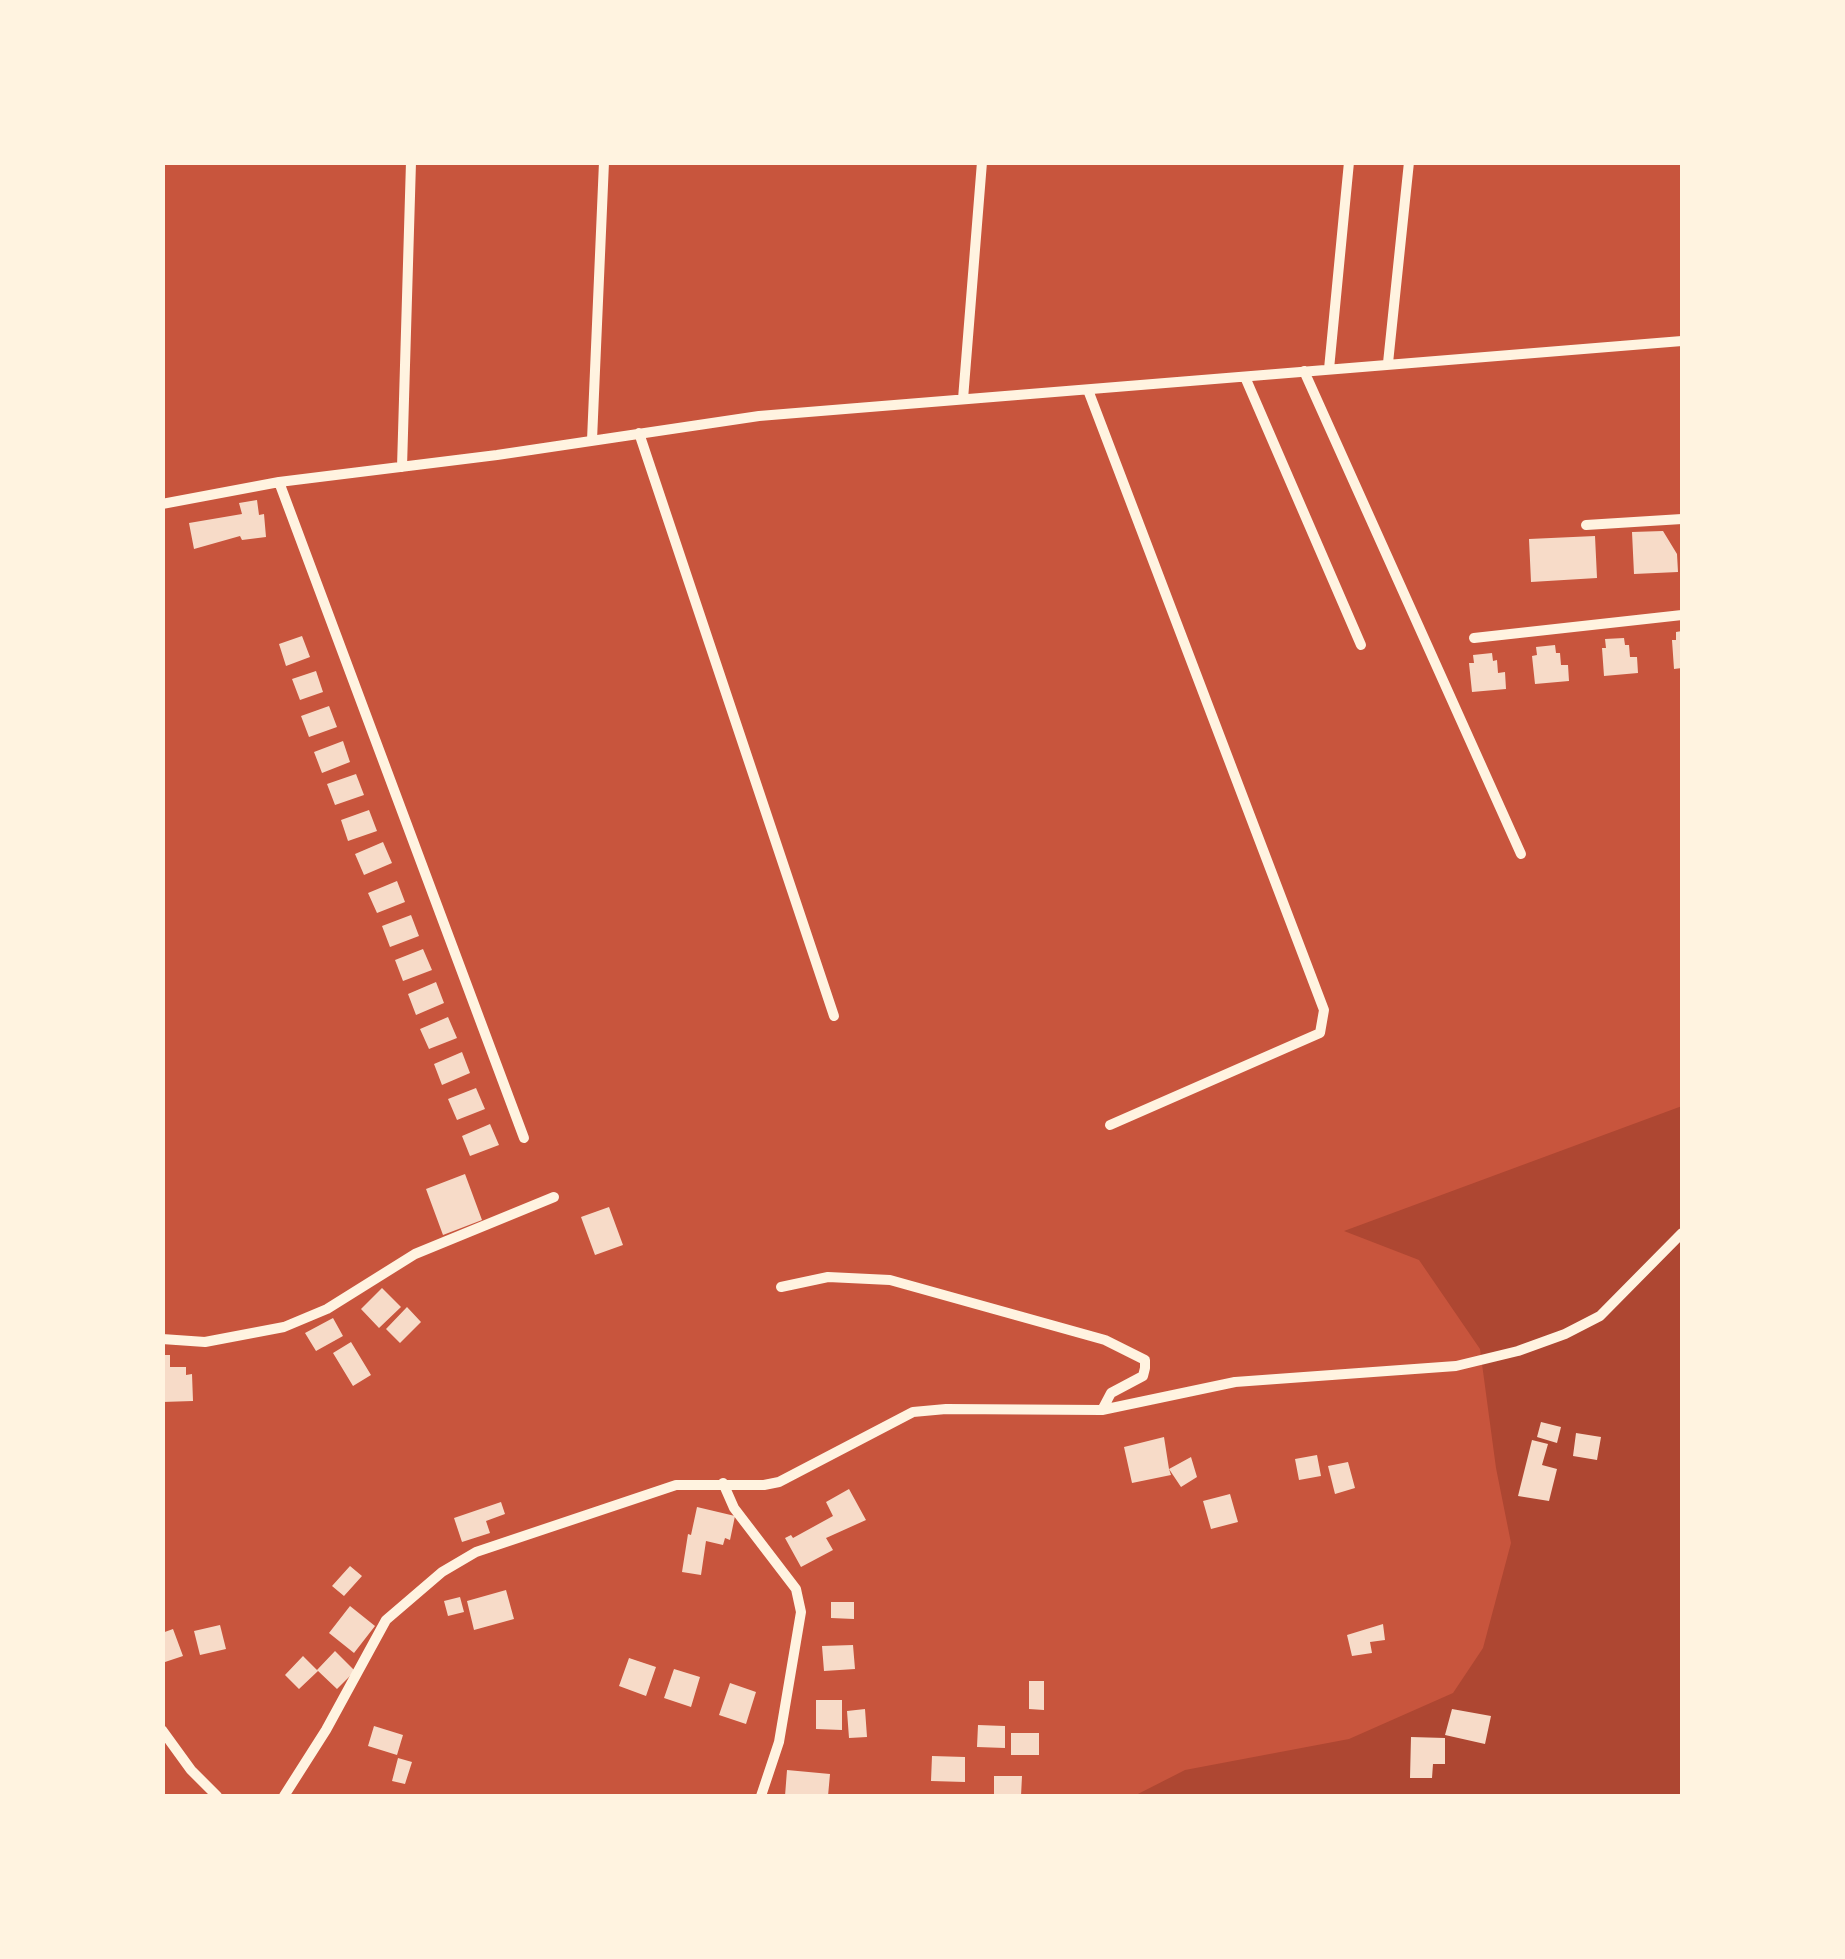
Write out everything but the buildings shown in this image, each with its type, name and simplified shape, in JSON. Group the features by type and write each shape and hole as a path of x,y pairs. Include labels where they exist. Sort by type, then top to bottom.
{"street":[{"path":"402,467 411,162"},
{"path":"592,440 604,162"},
{"path":"963,398 982,162"},
{"path":"1329,369 1350,162"},
{"path":"1388,363 1408,162"},
{"path":"162,504 279,482 759,416 1682,341"},
{"path":"1304,371 1521,854"},
{"path":"1245,376 1360,645"},
{"path":"1088,390 1324,1010 1320,1033 1110,1124"},
{"path":"639,433 834,1016"},
{"path":"279,482 524,1138"},
{"path":"1586,526 1682,519"},
{"path":"1474,638 1682,615"},
{"path":"162,1338 204,1342 284,1327 327,1309 415,1254 554,1197"},
{"path":"284,1796 326,1730 386,1620 442,1572 476,1552 676,1485 779,1482 913,1412 1102,1410 1235,1382 1456,1366 1518,1351 1600,1316 1682,1233"},
{"path":"781,1287 828,1278 890,1280 1105,1340 1144,1360 1146,1368 1142,1376 1111,1393 1102,1410"},
{"path":"723,1483 734,1508 796,1589 800,1612 779,1742 761,1796"},
{"path":"162,1730 191,1770 217,1796"}],"shaded area":[{"path":"1682,1106 1682,1796 1134,1796 1185,1770 1349,1739 1453,1693 1483,1648 1511,1543 1480,1349 1419,1260 1344,1231"}]}
